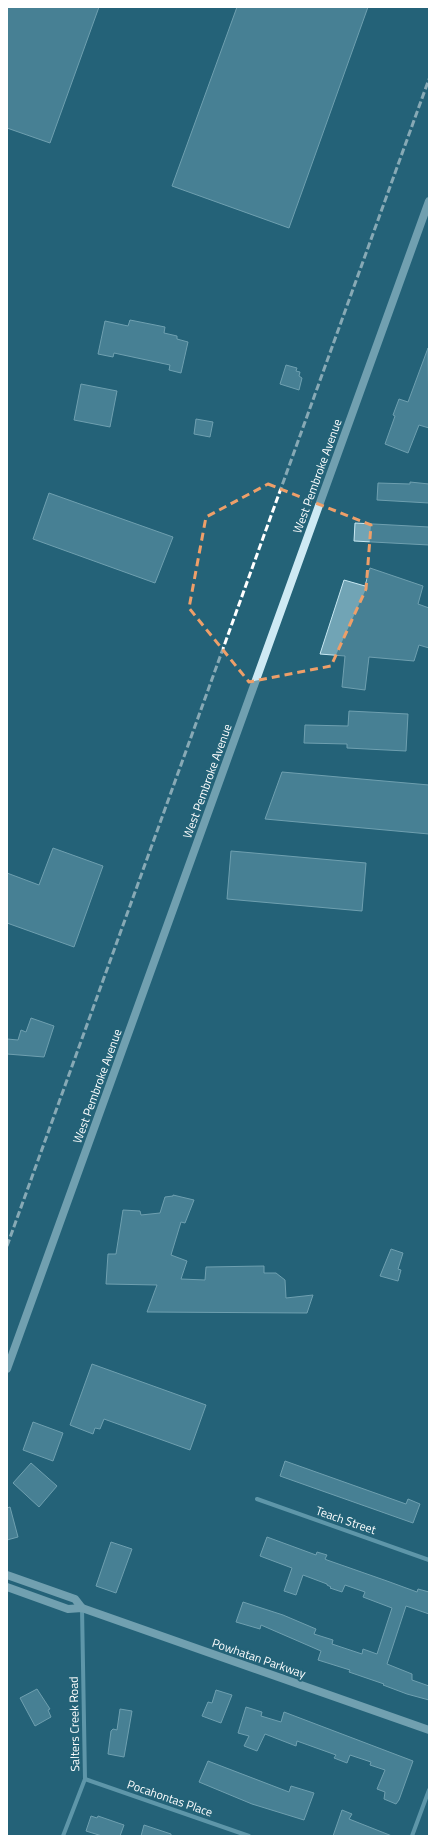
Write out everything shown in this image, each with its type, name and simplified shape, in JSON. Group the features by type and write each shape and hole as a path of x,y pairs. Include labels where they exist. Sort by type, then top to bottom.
{"main road":[{"name":"West Pembroke Avenue","path":"7,1369 427,213 429,201"},
{"name":"Powhatan Parkway","path":"7,1575 75,1599 82,1608"},
{"name":"Powhatan Parkway","path":"7,1587 68,1609 82,1608 429,1730"}],"street":[{"name":"Teach Street","path":"257,1499 429,1560"},
{"name":"Salters Creek Road","path":"63,1836 85,1779 82,1608"},
{"name":"Pocahontas Place","path":"85,1779 249,1836"},
{"path":"412,1836 429,1790"}],"highlighted area":[{"path":"268,484 371,525 366,589 331,666 249,682 189,608 206,517"}],"building":[{"path":"7,7 99,7 50,143 7,128"},
{"path":"237,7 368,7 289,228 172,186"},
{"path":"130,320 165,327 164,333 177,336 177,339 188,342 181,373 169,370 170,365 114,353 113,357 98,354 105,321 128,326"},
{"path":"428,348 429,428 419,425 408,453 385,444 395,416 393,415 399,399 408,402"},
{"path":"286,365 297,368 296,371 300,372 299,376 302,378 299,390 280,384"},
{"path":"81,384 117,391 110,427 74,420"},
{"path":"196,419 213,422 210,437 194,434"},
{"path":"410,482 429,484 429,503 377,500 378,483 410,484"},
{"path":"49,493 173,537 155,583 33,539"},
{"path":"355,523 429,527 429,545 354,541"},
{"path":"370,568 423,586 418,604 429,608 429,648 419,645 414,661 369,657 365,690 342,687 345,656 320,654 344,580 365,586"},
{"path":"349,711 408,714 406,751 347,748 347,744 304,743 305,725 348,726"},
{"path":"282,772 429,785 429,834 265,819"},
{"path":"53,848 103,866 74,947 7,923 7,873 39,885"},
{"path":"231,851 366,863 362,911 227,899"},
{"path":"31,1018 54,1026 44,1057 7,1054 7,1039 18,1040 21,1030 26,1032"},
{"path":"173,1195 194,1200 185,1223 181,1222 171,1255 187,1261 181,1279 205,1280 206,1267 264,1266 264,1273 276,1273 285,1280 286,1298 313,1295 307,1313 147,1312 157,1285 106,1284 108,1254 116,1254 123,1210 140,1211 141,1215 160,1213 165,1197"},
{"path":"391,1249 403,1253 398,1269 401,1270 398,1281 380,1276"},
{"path":"92,1364 206,1405 190,1450 104,1419 100,1429 95,1428 93,1434 70,1425"},
{"path":"33,1422 63,1433 53,1461 23,1450"},
{"path":"285,1461 406,1504 408,1499 420,1504 413,1523 280,1476"},
{"path":"31,1463 57,1486 39,1507 13,1483"},
{"path":"10,1507 18,1537 7,1540 7,1508"},
{"path":"267,1537 316,1555 317,1552 327,1555 325,1559 327,1560 417,1592 418,1589 429,1592 429,1614 406,1606 387,1664 412,1674 412,1680 429,1686 429,1700 407,1694 349,1672 350,1670 318,1660 321,1651 261,1625 260,1629 236,1622 243,1602 283,1615 316,1629 314,1634 333,1640 332,1644 362,1654 363,1649 377,1654 392,1608 363,1597 365,1592 345,1585 342,1592 330,1588 331,1587 327,1584 303,1575 296,1595 284,1591 292,1568 260,1556"},
{"path":"111,1542 132,1549 116,1593 96,1586"},
{"path":"37,1689 50,1709 48,1710 51,1717 35,1726 20,1698"},
{"path":"216,1690 232,1695 221,1723 202,1716 208,1702 212,1703"},
{"path":"246,1707 262,1712 261,1716 281,1722 284,1712 413,1761 399,1800 396,1804 384,1799 385,1792 377,1789 385,1770 370,1765 371,1762 350,1755 347,1763 334,1758 336,1755 297,1741 296,1746 265,1734 257,1751 244,1746 249,1736 238,1733"},
{"path":"120,1709 132,1711 124,1757 108,1754 111,1731 113,1729 117,1730"},
{"path":"208,1761 289,1792 291,1786 314,1793 304,1820 252,1804 199,1782"},
{"path":"342,1810 352,1814 349,1819 392,1836 333,1836"},
{"path":"91,1816 97,1818 98,1816 124,1825 120,1836 102,1836 86,1831"},
{"path":"144,1825 171,1834 171,1836 141,1836"}],"railway":[{"path":"7,1246 429,79"}]}
